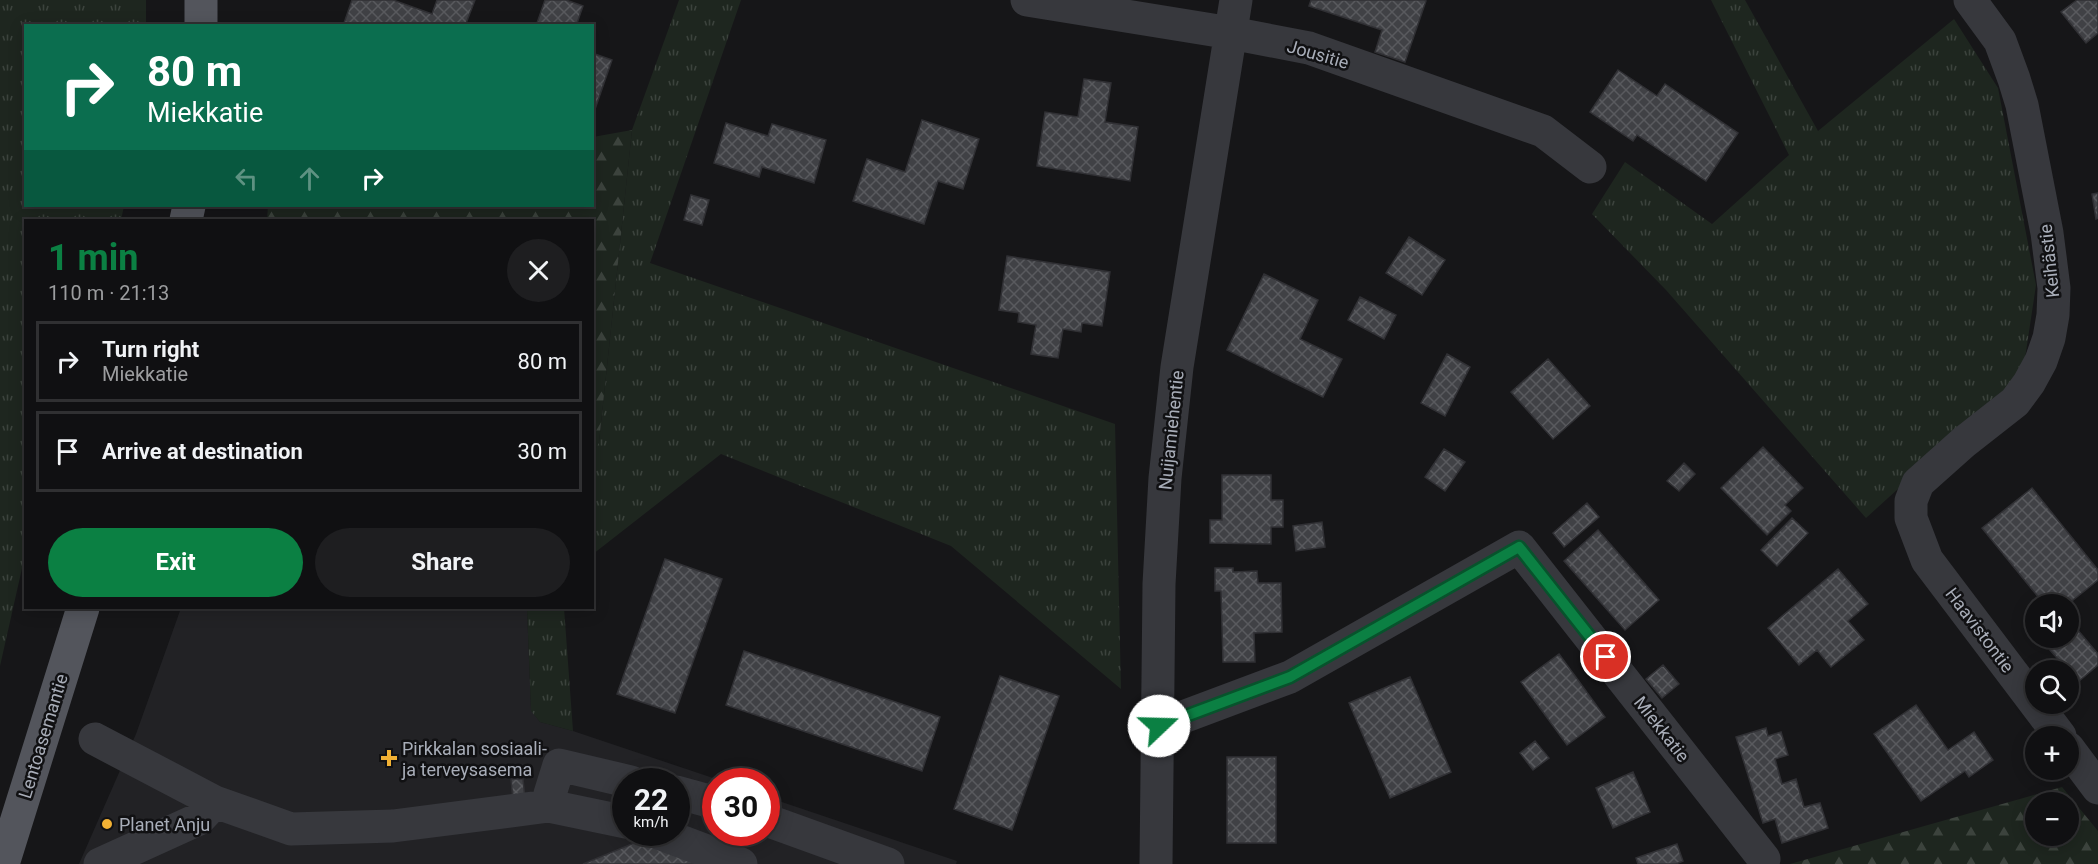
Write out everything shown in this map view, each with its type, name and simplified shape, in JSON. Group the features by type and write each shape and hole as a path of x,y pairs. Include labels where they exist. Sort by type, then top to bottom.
{"main road":[{"path":"201,0 201,24"},
{"name":"Lentoasemantie","path":"3,864 83,609"}],"street":[{"name":"Jousitie","path":"1027,0 1309,48 1543,131 1590,167"},
{"name":"Nuijamiehentie","path":"1156,864 1159,584 1166,466 1177,367 1236,0"},
{"name":"Keihästie","path":"1911,518 1911,501 1918,483 2014,402 2029,383 2041,361 2049,338 2053,315 2054,288 2047,233 2022,105 2000,41 1970,0"},
{"name":"Haavistontie","path":"1911,518 1927,560 2052,726"},
{"name":"Miekkatie","path":"1159,726 1290,677 1519,547 1764,859"},
{"path":"95,739 215,802 291,830 393,826 549,806 612,819"},
{"path":"2079,763 2098,788"},
{"path":"549,806 550,794 559,765 612,778"},
{"path":"100,864 199,819 215,802"},
{"path":"780,825 888,864"},
{"path":"690,845 741,864"}],"shaded area":[{"name":"Pirkkalan sosiaali- ja terveysasema","path":"181,609 527,609 531,710 540,722 683,768 612,768 612,846 690,846 690,770 702,774 702,846 780,846 780,801 957,861 956,864 79,864 136,734"}],"green space":[{"path":"0,0 146,0 146,24 24,24 24,207 124,207 121,219 24,219 24,559 0,666"},
{"path":"679,0 741,0 650,263 1115,424 1121,689 951,546 721,454 594,553 594,451 599,442 632,130"},
{"path":"1711,0 1745,0 1818,131 1954,19 1998,88 2036,285 2024,365 2008,389 1866,518 1666,290 1592,214 1625,162 1712,224 1789,155"},
{"path":"632,130 599,442 594,453 594,219 267,219 268,207 594,207 594,137"},
{"path":"527,609 564,609 573,731 540,722 531,711"},
{"path":"2062,787 2066,792 2044,792"},
{"path":"2025,797 2025,846 2079,846 2079,808 2098,831 2098,864 1790,864"}],"building":[{"path":"352,0 393,0 432,14 437,0 475,0 466,24 344,24"},
{"path":"545,0 566,0 583,6 577,24 537,24"},
{"path":"1311,0 1426,1 1405,62 1375,52 1382,30 1309,6"},
{"path":"2077,0 2098,0 2098,33 2086,43 2061,12"},
{"path":"594,54 612,60 594,112"},
{"path":"1618,70 1657,96 1665,84 1738,133 1706,181 1637,135 1633,141 1590,112"},
{"path":"1084,79 1111,83 1105,122 1138,127 1130,181 1037,166 1045,112 1078,117"},
{"path":"922,120 979,139 963,189 938,181 924,224 853,201 867,159 905,172"},
{"path":"726,123 768,136 772,124 826,140 814,183 762,167 759,177 714,163"},
{"path":"2098,193 2098,218 2096,219 2092,194"},
{"path":"691,195 709,200 702,225 684,220"},
{"path":"1409,237 1445,260 1422,295 1386,273"},
{"path":"1007,256 1110,272 1102,326 1082,323 1081,332 1063,329 1058,358 1031,354 1036,325 1018,322 1019,313 999,310"},
{"path":"1264,274 1318,300 1300,339 1342,359 1323,397 1227,350"},
{"path":"1360,297 1396,315 1384,339 1348,320"},
{"path":"1447,354 1470,367 1445,416 1421,403"},
{"path":"1548,359 1590,406 1553,439 1511,392"},
{"path":"1763,447 1803,488 1785,505 1791,511 1767,535 1721,488"},
{"path":"1444,449 1465,462 1445,491 1425,477"},
{"path":"1684,463 1695,474 1679,491 1667,481"},
{"path":"1222,475 1271,475 1271,500 1283,500 1283,527 1271,527 1271,544 1210,543 1210,520 1222,520"},
{"path":"2032,488 2098,570 2098,580 2079,595 2036,594 1982,528"},
{"path":"1587,503 1599,517 1564,547 1553,533"},
{"path":"1792,518 1808,533 1777,566 1761,550"},
{"path":"1322,522 1325,547 1296,551 1293,526"},
{"path":"1598,530 1659,600 1625,630 1564,561"},
{"path":"665,559 722,579 675,713 617,694"},
{"path":"1215,568 1233,568 1233,572 1257,571 1258,583 1281,583 1282,632 1254,633 1255,662 1223,662 1221,591 1215,591"},
{"path":"1838,569 1868,604 1848,621 1864,640 1831,667 1817,650 1799,665 1768,628"},
{"path":"2079,632 2098,654 2098,665 2079,681 2079,660 2059,660 2050,650 2052,648 2079,648"},
{"path":"744,651 940,717 922,771 726,705"},
{"path":"1559,654 1605,717 1567,745 1521,682"},
{"path":"1663,665 1679,684 1662,698 1646,679"},
{"path":"1000,676 1059,696 1012,830 954,809"},
{"path":"1410,677 1451,772 1390,798 1349,703"},
{"path":"1916,705 1948,750 1974,732 1993,760 1969,777 1965,771 1921,801 1874,734"},
{"path":"1766,728 1768,736 1781,732 1788,755 1775,759 1782,784 1796,779 1804,807 1820,803 1828,828 1782,843 1775,819 1763,823 1736,737"},
{"path":"1535,741 1549,758 1533,770 1520,753"},
{"path":"1227,757 1276,757 1276,843 1227,843"},
{"path":"1633,772 1650,812 1613,828 1596,788"},
{"path":"511,779 523,779 525,800 513,800"},
{"path":"1677,844 1683,861 1676,864 1638,864 1636,858"},
{"path":"627,846 654,846 706,864 583,864"}],"place":[{"name":"Pirkkalan sosiaali- ja terveysasema","path":"389,758"},
{"name":"Planet Anju","path":"107,824"}],"route":[{"path":"1159,726 1290,677 1519,547 1606,657"}]}
